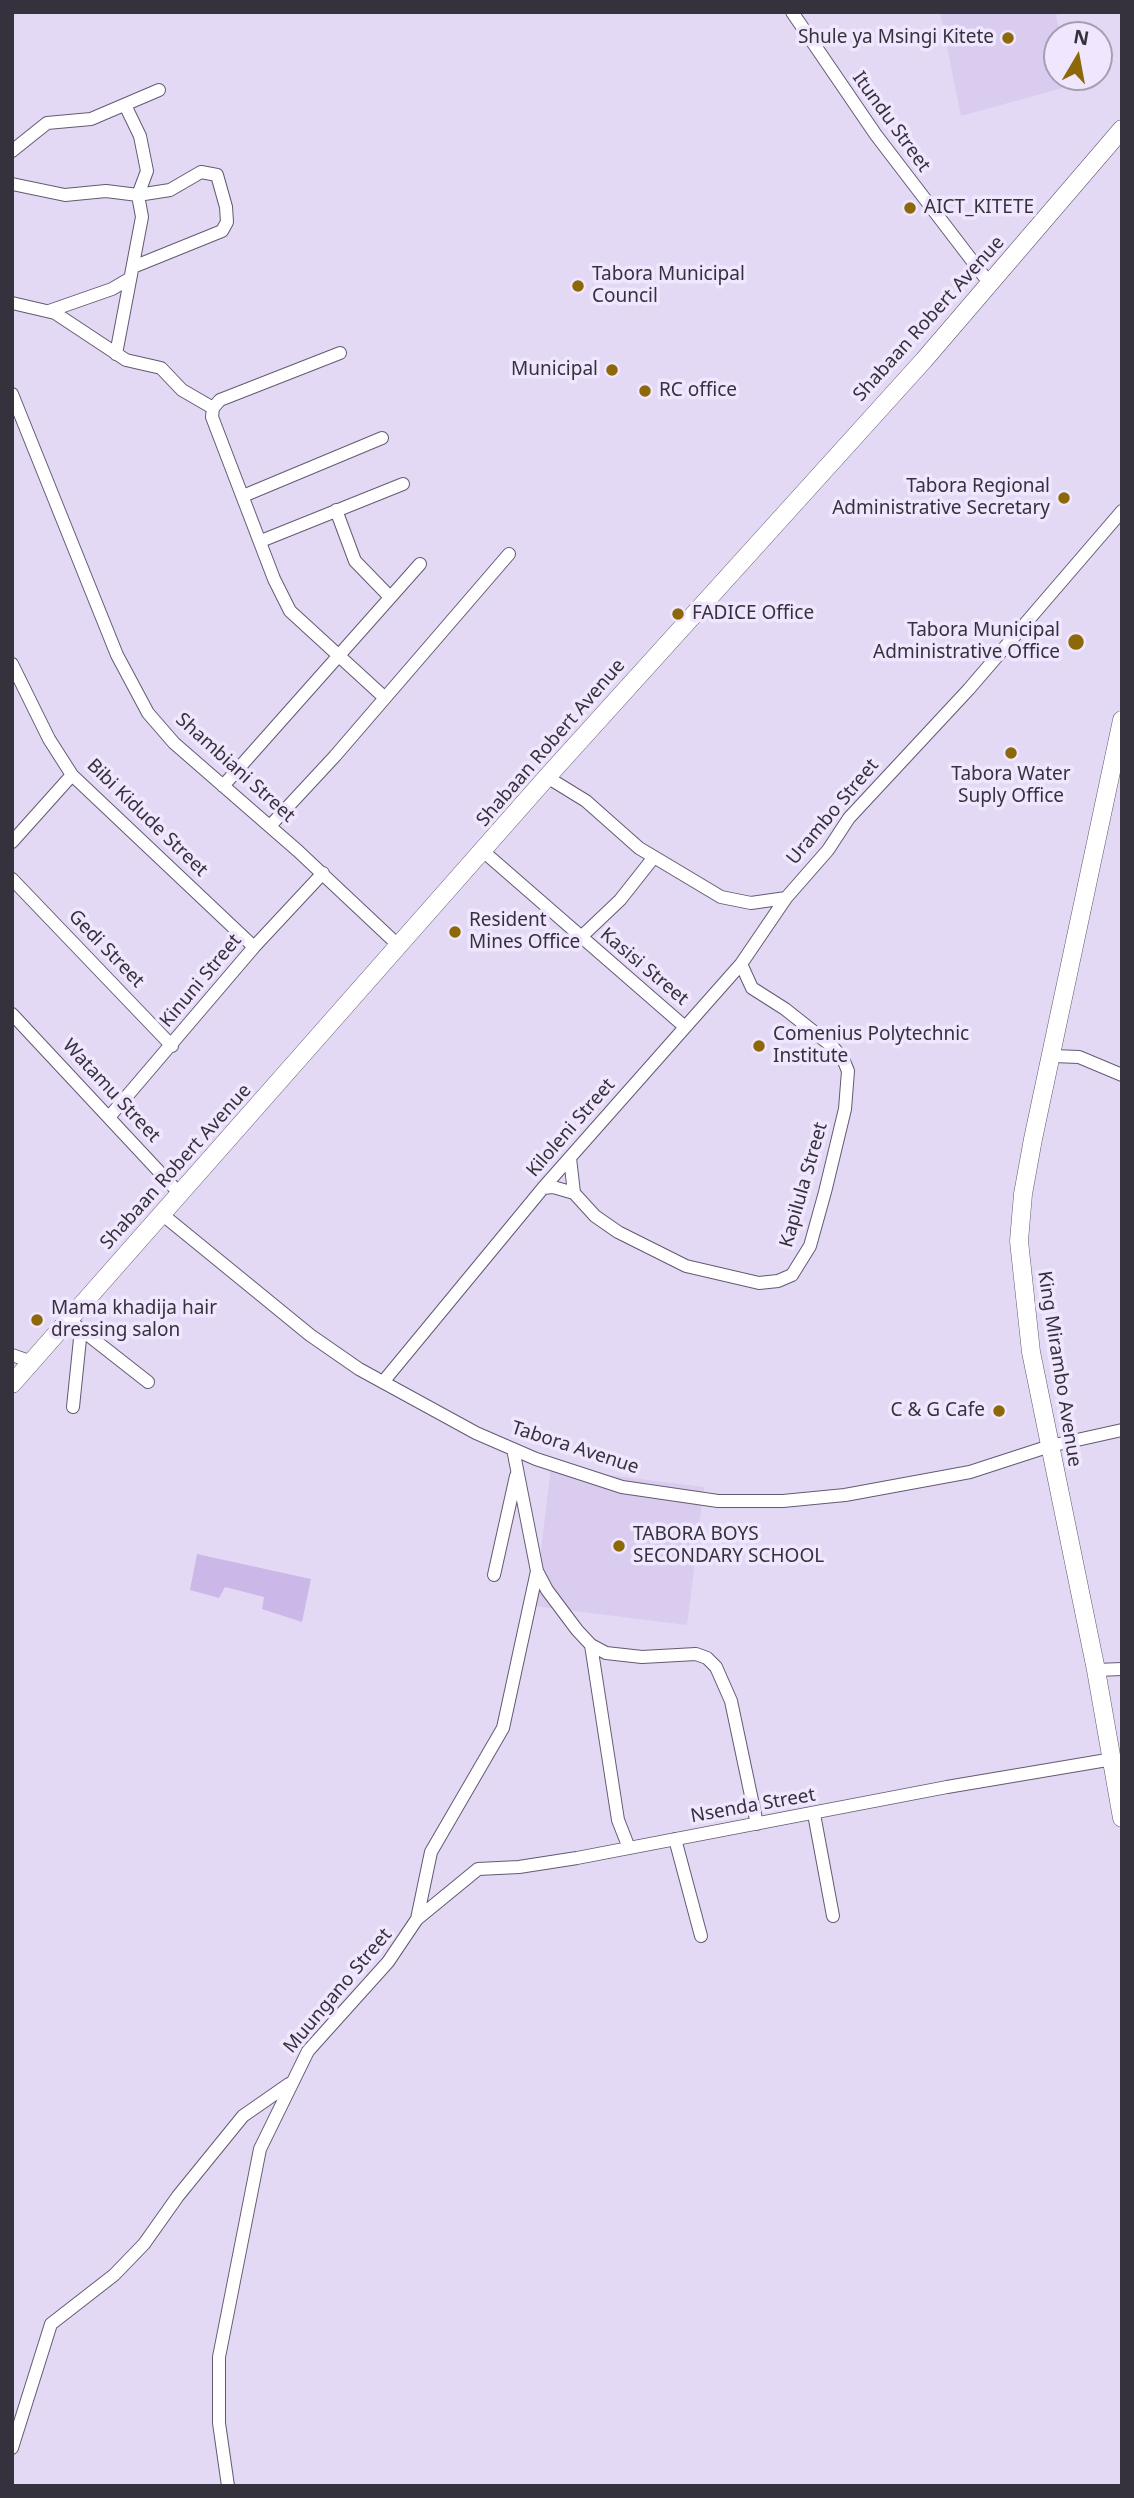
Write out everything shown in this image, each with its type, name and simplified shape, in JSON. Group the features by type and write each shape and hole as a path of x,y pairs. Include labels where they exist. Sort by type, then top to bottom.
{"street":[{"name":"Itundu Street","path":"792,12 876,135 990,284"},
{"path":"12,151 47,123 80,122 159,89"},
{"path":"116,354 142,213 138,195 145,182 147,161 140,136 125,105"},
{"name":"Shabaan Robert Avenue","path":"12,1384 32,1362 75,1325 163,1215 398,945 990,284 1122,128"},
{"path":"49,311 113,289 131,273 213,236 225,227 225,194 213,173 201,172 160,193 142,213"},
{"path":"12,184 65,195 106,191 138,195 160,193"},
{"path":"12,303 49,311 126,360 161,368 182,390 213,408"},
{"path":"340,353 220,400 213,408 212,416 290,611 385,698"},
{"name":"Shambiani Street","path":"12,394 117,655 136,695 174,743 323,873 398,945"},
{"path":"243,496 382,438"},
{"path":"261,541 403,484"},
{"path":"336,510 355,561 390,597"},
{"name":"Urambo Street","path":"786,898 828,850 849,818 969,689 1122,510"},
{"path":"270,826 509,554"},
{"path":"223,786 420,564"},
{"name":"Bibi Kidude Street","path":"12,664 49,738 72,775 254,947"},
{"name":"King Mirambo Avenue","path":"1122,720 1117,761 1033,1139 1020,1225 1020,1273 1031,1352 1096,1670 1122,1818"},
{"path":"12,842 72,775"},
{"path":"547,777 586,801 654,857 679,869 721,897 751,903 786,898"},
{"name":"Kasisi Street","path":"484,852 685,1027"},
{"path":"580,938 620,900 654,857"},
{"name":"Kinuni Street","path":"110,1116 254,947 323,873"},
{"name":"Gedi Street","path":"12,880 172,1045"},
{"name":"Kiloleni Street","path":"383,1382 543,1188 724,985 786,898"},
{"path":"741,964 752,988"},
{"name":"Kapilula Street","path":"574,1193 595,1216 618,1233 686,1266 758,1283 778,1281 792,1275 810,1246 825,1192 845,1109 848,1071 843,1059 833,1047 785,1009 752,988 724,985"},
{"name":"Watamu Street","path":"12,1014 181,1195"},
{"path":"1053,1056 1079,1057 1122,1074"},
{"path":"543,1188 553,1186 574,1193 570,1158"},
{"name":"Tabora Avenue","path":"163,1215 310,1335 383,1382 447,1418 513,1449 622,1487 686,1497 752,1502 845,1495 970,1472 1050,1446 1122,1430"},
{"path":"75,1325 148,1382"},
{"path":"73,1407 75,1325"},
{"path":"12,1355 32,1362"},
{"name":"Muungano Street","path":"513,1449 537,1571 558,1606 591,1645"},
{"path":"494,1575 506,1510 517,1472"},
{"name":"Muungano Street","path":"228,2486 219,2423 219,2357 256,2161 290,2082 314,2043 388,1962 417,1919 431,1852 503,1728 537,1571"},
{"path":"629,1848 618,1820 591,1645 620,1656 696,1654 707,1658 716,1667 732,1701 757,1824"},
{"path":"1096,1670 1122,1669"},
{"name":"Nsenda Street","path":"417,1919 478,1869 519,1867 629,1848 947,1787 1113,1759"},
{"path":"814,1814 833,1916"},
{"path":"675,1839 701,1936"},
{"name":"Muungano Street","path":"12,2448 51,2324 114,2275 145,2244 178,2196 243,2116 290,2082"}],"shaded area":[{"path":"940,12 1067,12 1056,15 1057,21 1043,21 1043,91 1052,91 961,116"},
{"name":"TABORA BOYS SECONDARY SCHOOL","path":"551,1468 704,1487 687,1625 534,1606"},
{"path":"197,1554 311,1579 302,1622 262,1609 264,1597 225,1587 219,1598 190,1590"}],"place":[{"name":"Shule ya Msingi Kitete","path":"1008,38"},
{"name":"AICT_KITETE","path":"910,208"},
{"name":"Tabora Municipal Council","path":"578,286"},
{"name":"Municipal","path":"612,370"},
{"name":"RC office","path":"645,391"},
{"name":"Tabora Regional Administrative Secretary","path":"1064,498"},
{"name":"FADICE Office","path":"678,614"},
{"name":"Tabora Municipal Administrative Office","path":"1076,642"},
{"name":"Tabora Water Suply Office","path":"1011,753"},
{"name":"Resident Mines Office","path":"455,932"},
{"name":"Comenius Polytechnic Institute","path":"759,1046"},
{"name":"Mama khadija hair dressing salon","path":"37,1320"},
{"name":"C & G Cafe","path":"999,1411"},
{"name":"TABORA BOYS SECONDARY SCHOOL","path":"619,1546"}]}
